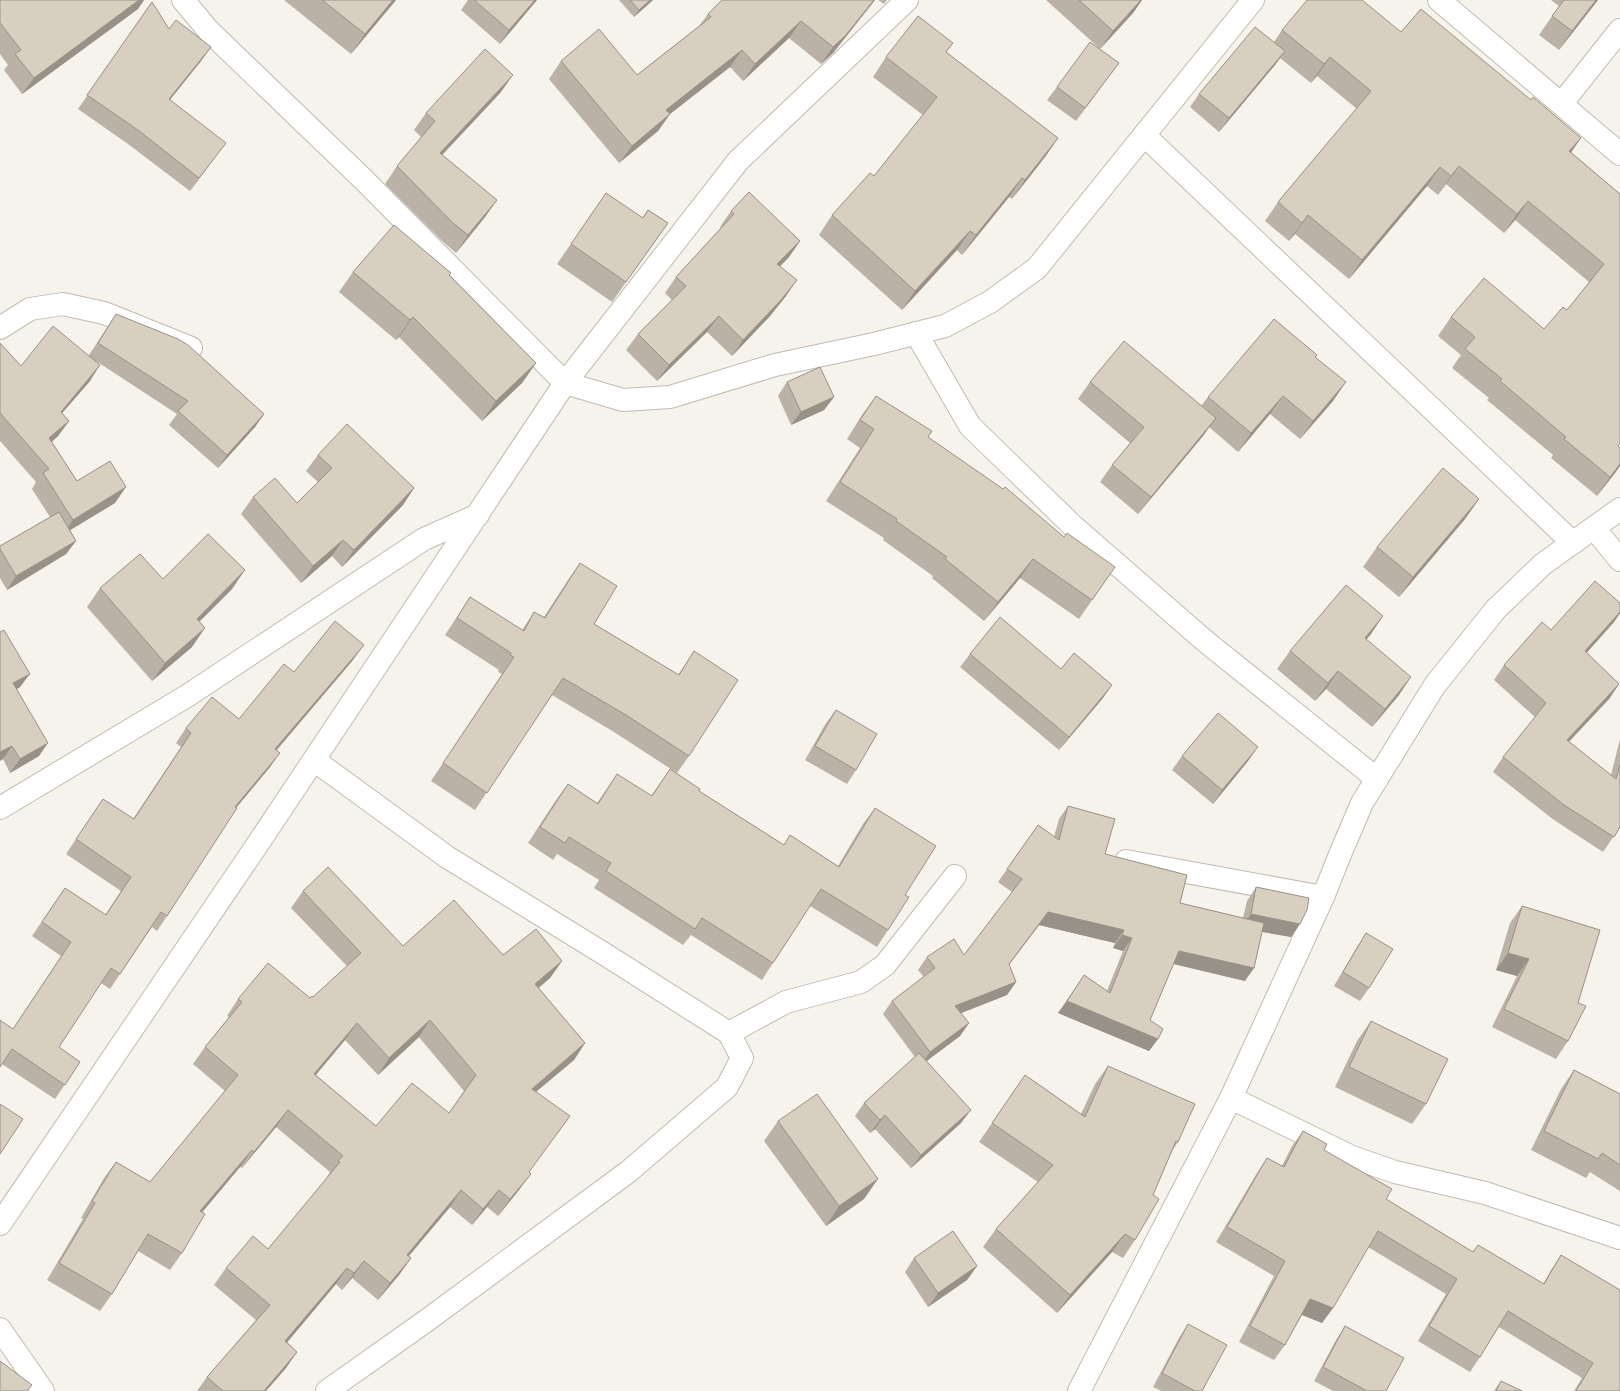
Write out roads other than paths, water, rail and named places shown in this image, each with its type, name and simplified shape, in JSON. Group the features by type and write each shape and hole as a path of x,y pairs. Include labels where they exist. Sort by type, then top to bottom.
{"street":[{"path":"183,0 209,30 364,180 565,383 623,400 670,397 775,365 916,334 945,326 990,302 1037,268 1253,0"},
{"path":"0,1224 314,760 565,383 738,161 907,0"},
{"path":"1439,0 1562,103 1620,154"},
{"path":"1562,103 1620,30"},
{"path":"1144,135 1573,543"},
{"path":"0,328 30,308 64,304 104,313 191,348"},
{"path":"916,334 970,426 1067,521 1205,641 1377,779"},
{"path":"1079,1391 1231,1098 1323,897 1362,803 1435,685 1496,609 1543,564 1620,509"},
{"path":"0,808 187,696 424,539 478,515"},
{"path":"1594,528 1620,560"},
{"path":"314,760 447,857 606,955 728,1033 742,1058 727,1087 628,1172 426,1321 327,1391"},
{"path":"1126,861 1323,897"},
{"path":"728,1033 786,1002 861,982 885,965 955,876"},
{"path":"1231,1098 1352,1157 1394,1172 1485,1193 1620,1238"},
{"path":"0,1329 43,1391"}]}
